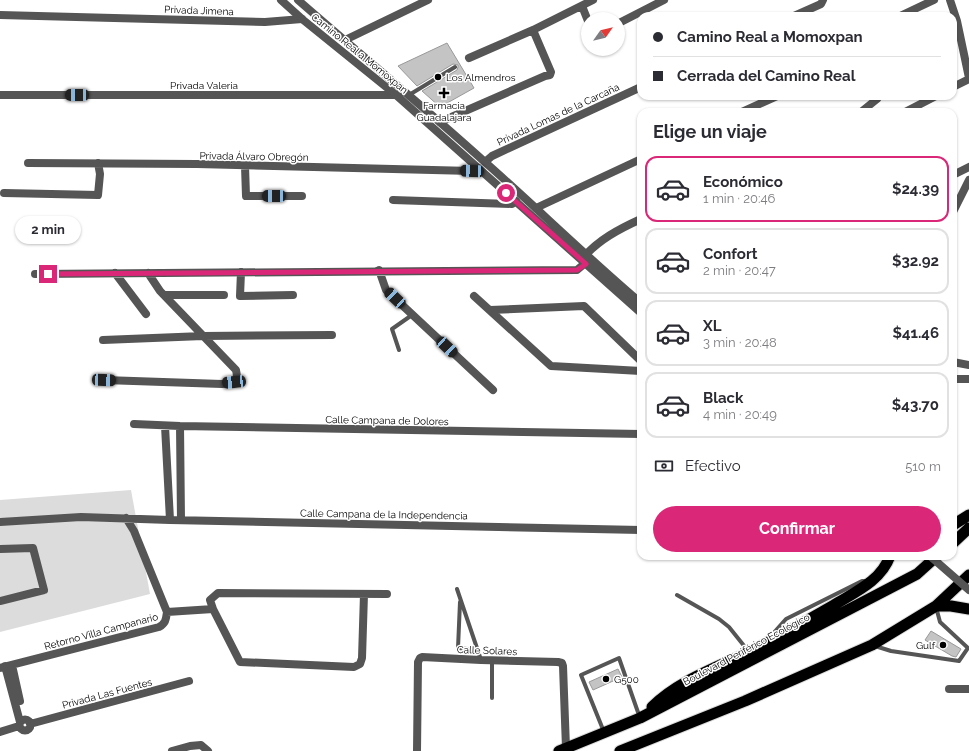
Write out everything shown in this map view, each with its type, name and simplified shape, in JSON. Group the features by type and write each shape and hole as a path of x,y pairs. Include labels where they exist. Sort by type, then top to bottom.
{"highway":[{"path":"957,523 969,516"},
{"path":"957,539 969,528"},
{"path":"640,718 657,701 673,690 705,672 749,652 795,628 872,581 882,570 888,560"},
{"name":"Boulevard Periférico Ecológico","path":"562,750 640,718 917,574 933,560"},
{"path":"620,751 746,701 872,645 936,606 969,576"},
{"path":"936,606 951,606 969,609"}],"street":[{"name":"Camino Real a Momoxpan","path":"281,0 302,19 396,95 516,201 637,300"},
{"name":"Camino Real a Momoxpan","path":"298,0 440,122 536,208 637,309"},
{"path":"345,40 428,0"},
{"path":"469,58 533,30 593,0"},
{"path":"803,12 821,4 823,0"},
{"path":"908,12 934,0"},
{"path":"950,0 953,12"},
{"path":"639,12 659,1"},
{"path":"582,6 584,12"},
{"path":"625,20 637,13"},
{"name":"Privada Jimena","path":"0,15 265,22 302,19"},
{"path":"957,25 969,79 957,85"},
{"path":"440,122 544,76 550,75 551,72 533,30"},
{"name":"Privada Lomas de la Carcaña","path":"485,162 492,156 637,89"},
{"name":"Privada Valeria","path":"0,95 409,95"},
{"path":"751,108 768,100"},
{"path":"866,108 876,100"},
{"path":"913,108 928,100"},
{"path":"536,208 637,161"},
{"name":"Privada Álvaro Obregón","path":"28,163 98,163 472,171 478,168"},
{"path":"4,193 98,195 100,174 98,163"},
{"path":"245,166 246,196 302,196"},
{"path":"957,173 969,167"},
{"path":"957,204 969,180"},
{"path":"392,200 512,204 516,201"},
{"path":"35,274 379,270 577,270 586,259 591,248 620,229 637,221"},
{"path":"379,270 386,290 493,390"},
{"path":"241,272 240,296 294,295"},
{"path":"115,273 146,314"},
{"path":"104,380 222,384 237,380 238,377 236,370 164,295 148,273"},
{"path":"164,295 224,295"},
{"path":"474,296 551,366 637,371"},
{"path":"490,310 584,306 637,357"},
{"path":"103,340 203,336 332,335"},
{"path":"957,362 969,364"},
{"path":"957,379 969,379"},
{"name":"Calle Campana de Dolores","path":"134,424 165,426 637,434"},
{"path":"165,426 170,520"},
{"path":"180,426 181,520"},
{"name":"Calle Campana de la Independencia","path":"0,522 81,517 637,530"},
{"name":"Retorno Villa Campanario","path":"6,666 159,627 164,624 167,612 134,531 126,518"},
{"path":"0,549 33,548 44,590 0,601"},
{"path":"935,560 969,590"},
{"path":"364,594 362,658 360,664 354,667 240,662 213,609 210,600 218,593 387,594"},
{"path":"167,612 213,609"},
{"name":"Calle Solares","path":"418,751 418,662 422,657 562,663 562,750"},
{"path":"6,666 23,723"},
{"name":"Privada Las Fuentes","path":"0,732 23,723 189,681"},
{"path":"949,688 969,689"},
{"path":"172,751 190,746 201,745 208,751"}],"lane":[{"path":"409,95 455,67"},
{"path":"399,350 392,329 412,314"},
{"path":"457,589 481,660"},
{"path":"677,595 719,619 728,627 749,652"},
{"path":"460,600 458,648 478,650"},
{"path":"872,645 891,650 959,661 968,648 940,622 936,606"},
{"path":"604,733 581,675 620,658 640,718"},
{"path":"492,660 492,698"}],"shaded area":[{"path":"131,490 150,594 0,632 0,500"}],"building":[{"name":"Los Almendros","path":"447,43 474,88 440,107 422,91 457,70 458,65 453,64 417,86 398,66"},
{"name":"Gulf","path":"931,631 961,649 956,657 925,640"},
{"name":"G500","path":"618,669 622,677 593,690 589,682"}],"place":[{"name":"Los Almendros","path":"438,77"},
{"name":"Farmacia Guadalajara","path":"444,93"},
{"name":"Gulf","path":"943,645"},
{"name":"G500","path":"606,679"}],"route":[{"path":"48,274 394,270 577,270 586,264 506,193"}]}
